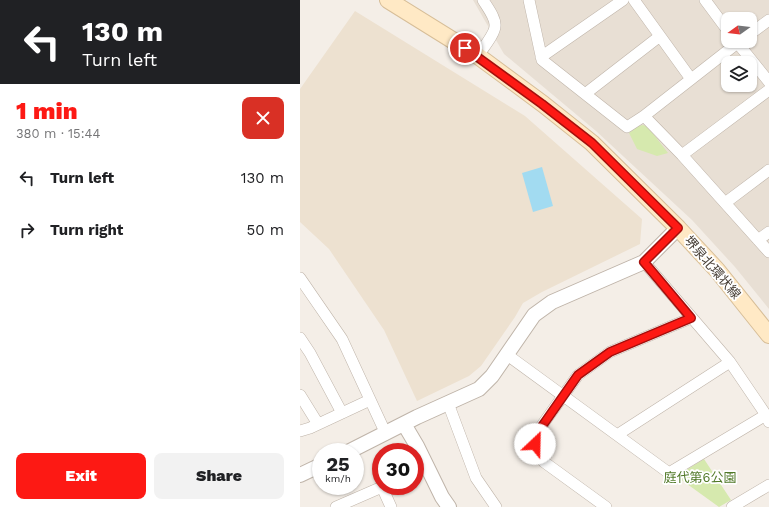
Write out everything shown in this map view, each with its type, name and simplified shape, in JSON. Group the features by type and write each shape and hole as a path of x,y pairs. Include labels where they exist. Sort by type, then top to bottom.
{"main road":[{"name":"堺泉北環状線","path":"388,0 478,56 592,143 678,228 717,270 769,335"}],"street":[{"path":"478,56 494,31 496,25 483,0"},
{"path":"529,0 542,60 627,127 644,116 730,48"},
{"path":"541,57 623,0"},
{"path":"634,0 691,79"},
{"path":"704,0 721,22"},
{"path":"757,29 769,20"},
{"path":"585,94 660,36"},
{"path":"743,48 769,82"},
{"path":"682,155 769,90"},
{"path":"644,116 682,155 769,252"},
{"path":"725,203 769,170"},
{"path":"364,444 478,389 492,376 534,315 552,302 644,262 678,228"},
{"path":"758,240 769,232"},
{"path":"506,354 669,473 767,419 730,362 644,262"},
{"path":"301,281 342,339 386,434"},
{"path":"606,507 544,462 537,454 535,444 538,432 578,375 610,352 691,318"},
{"path":"300,338 310,353 342,413"},
{"path":"617,435 730,362"},
{"path":"300,395 318,424"},
{"path":"300,431 370,400"},
{"path":"448,403 476,478 496,507"},
{"path":"404,424 417,446 442,497 449,507"},
{"path":"300,475 312,469"},
{"path":"732,507 769,485"},
{"path":"336,507 382,487 391,507"}],"shaded area":[{"path":"473,0 769,0 769,309 735,267 692,220 596,131 504,54"},
{"path":"355,11 525,116 642,219 640,244 542,292 523,303 481,366 469,376 417,401 384,330 329,249 300,222 300,89"}],"green space":[{"path":"643,125 648,127 668,153 657,156 637,149 629,133 638,126"},
{"name":"庭代第6公園","path":"704,459 731,500 719,507 676,476"}],"water":[{"path":"542,167 553,206 533,212 522,173"}],"route":[{"path":"465,48 478,56 592,143 678,228 644,262 691,318 610,352 578,375 538,432 535,444"}]}
